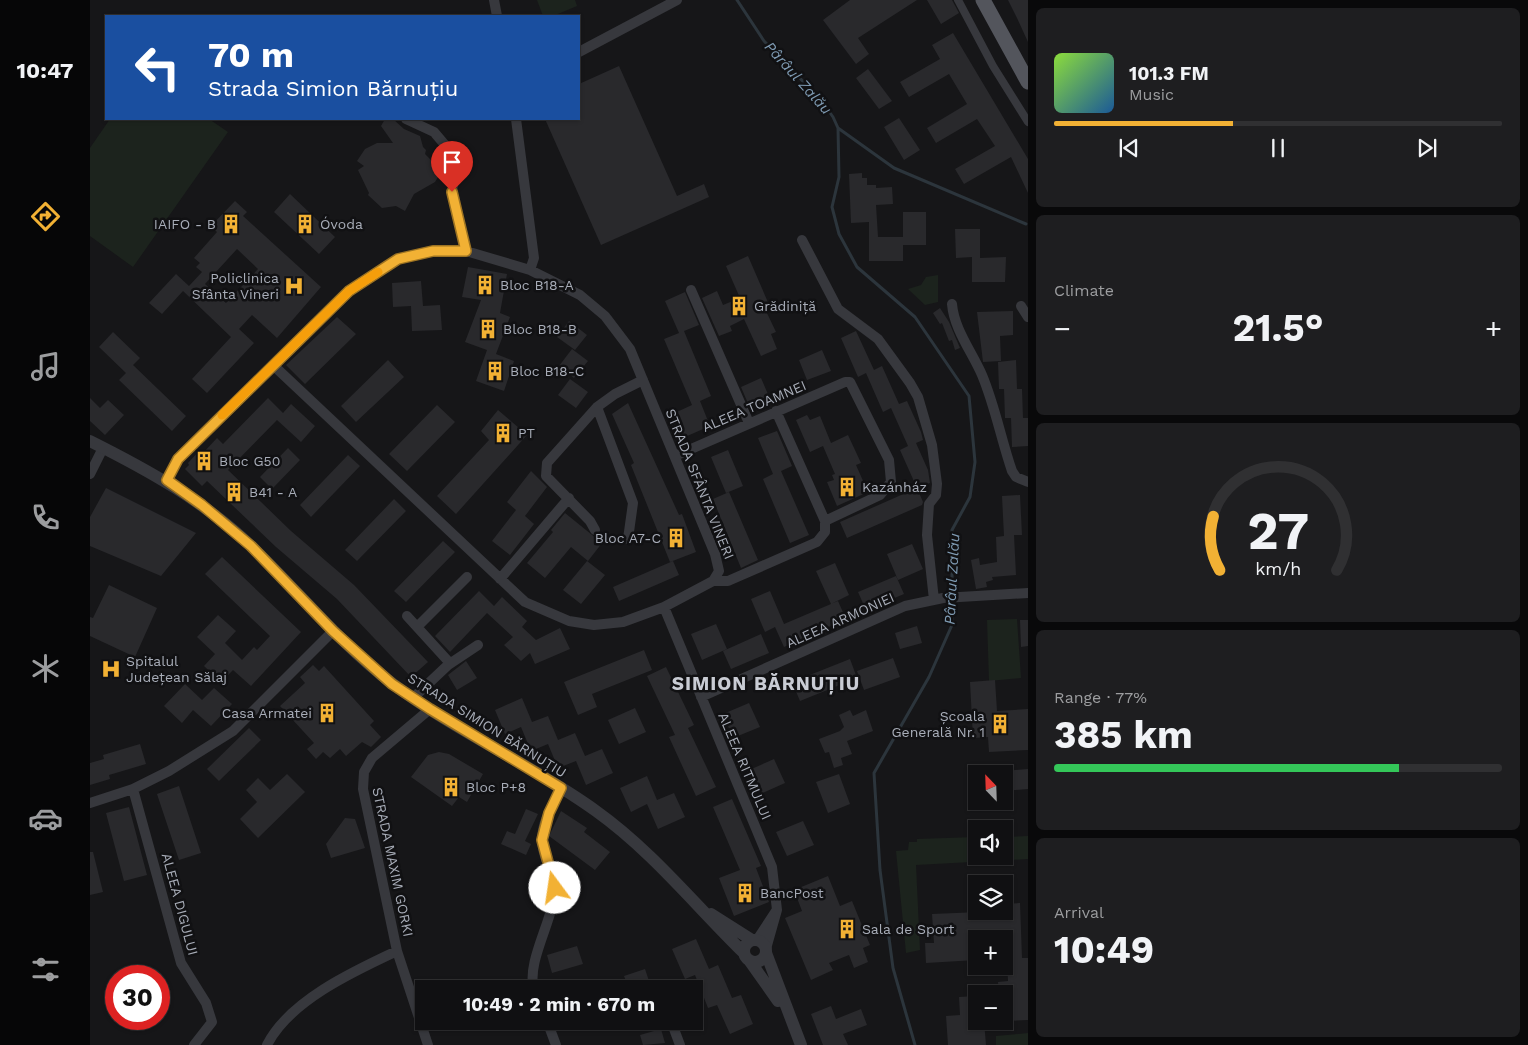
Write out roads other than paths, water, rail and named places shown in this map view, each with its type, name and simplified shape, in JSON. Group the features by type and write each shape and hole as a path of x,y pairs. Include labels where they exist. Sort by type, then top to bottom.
{"main road":[{"path":"983,0 1028,82"}],"street":[{"path":"494,0 497,15"},
{"path":"580,51 677,0"},
{"path":"958,0 993,66 1028,122"},
{"path":"408,120 434,132 451,152 456,168 452,192 466,251"},
{"path":"516,120 534,258 530,270"},
{"path":"802,240 838,309 878,339 910,382 918,397 932,446 937,484 936,495 929,504 927,535 939,599"},
{"name":"STRADA SFÂNTA VINERI","path":"167,480 178,459 349,291 398,259 433,251 466,251 530,270 580,295 606,316 630,349 715,554 719,572 713,581"},
{"path":"691,290 749,423"},
{"path":"952,304 954,318 990,396 1012,471 1016,477 1028,482"},
{"path":"1021,306 1028,316"},
{"path":"273,365 524,602 569,621 594,625 623,622 664,608 713,581 728,581 817,542 825,532 825,522 776,411"},
{"path":"594,530 590,521 546,476 547,463 597,407 615,394 643,380"},
{"name":"ALEEA TOAMNEI","path":"674,456 846,382 853,384 889,460 890,482 880,495 825,522"},
{"path":"597,407 632,503 628,539"},
{"name":"STRADA SIMION BĂRNUȚIU","path":"90,441 167,480 202,505 251,546 333,631 392,684 561,788 596,811 627,836 703,909 716,926 746,957 790,1020"},
{"path":"90,474 103,448"},
{"path":"500,579 569,498"},
{"path":"417,627 466,577"},
{"name":"ALEEA ARMONIEI","path":"701,697 905,606 939,599 1028,593"},
{"name":"ALEEA RITMULUI","path":"664,608 769,856 775,879 777,910 774,927 766,951"},
{"path":"407,616 446,657 448,665"},
{"path":"90,803 133,790 169,771 233,731 333,631"},
{"path":"414,698 448,665 478,644"},
{"name":"STRADA MAXIM GORKI","path":"428,1045 397,951 363,789 364,772 372,758 430,709"},
{"path":"533,980 532,973 552,906 555,888 542,840 549,813 561,788"},
{"name":"ALEEA DIGULUI","path":"133,790 181,963 206,1004 212,1022 194,1045"},
{"name":"STRADA SIMION BĂRNUȚIU","path":"703,909 754,940 762,942 801,1045"},
{"path":"766,951 760,961 746,957 745,946 754,940 777,910"},
{"path":"266,1045 274,1030 343,976 397,951"},
{"path":"550,1030 556,1045"},
{"path":"674,1030 680,1045"}],"waterway":[{"name":"Pârâul Zalău","path":"737,0 764,41 821,100 838,128 839,177 832,207 839,234 857,267 915,317 969,396 975,462 970,497 952,530 952,625 929,677 874,773 880,870 893,968 915,1045"},
{"path":"838,128 894,168 1026,224"}],"place":[{"name":"IAIFO - B","path":"231,224"},
{"name":"Óvoda","path":"305,224"},
{"name":"Bloc B18-A","path":"485,285"},
{"name":"Policlinica Sfânta Vineri","path":"294,286"},
{"name":"Grădiniță","path":"739,306"},
{"name":"Bloc B18-B","path":"488,329"},
{"name":"Bloc B18-C","path":"495,371"},
{"name":"PT","path":"503,433"},
{"name":"Bloc G50","path":"204,461"},
{"name":"Kazánház","path":"847,487"},
{"name":"B41 - A","path":"234,492"},
{"name":"Bloc A7-C","path":"676,538"},
{"name":"Spitalul Județean Sălaj","path":"111,669"},
{"name":"Casa Armatei","path":"327,713"},
{"name":"Școala Generală Nr. 1","path":"1000,724"},
{"name":"Bloc P+8","path":"451,787"},
{"name":"BancPost","path":"745,893"},
{"name":"Sala de Sport","path":"847,929"}],"district":[{"name":"SIMION BĂRNUȚIU","path":"766,683"}]}
